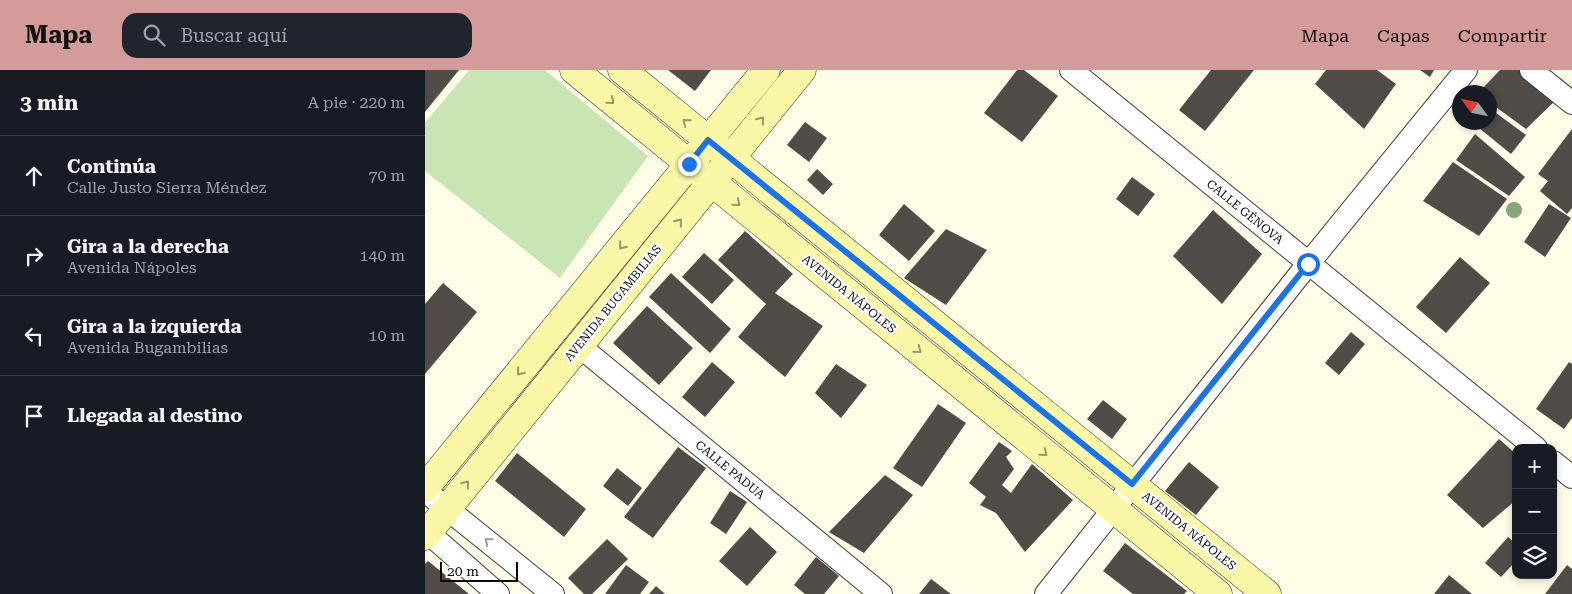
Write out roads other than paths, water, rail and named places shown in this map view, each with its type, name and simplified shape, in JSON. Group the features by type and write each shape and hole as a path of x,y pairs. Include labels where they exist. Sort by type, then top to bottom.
{"main road":[{"name":"AVENIDA NÁPOLES","path":"573,70 1218,594"},
{"name":"AVENIDA NÁPOLES","path":"622,70 1267,594"},
{"path":"425,490 765,70"},
{"name":"AVENIDA BUGAMBILIAS","path":"426,533 802,70"}],"street":[{"name":"CALLE GÉNOVA","path":"1071,70 1530,444"},
{"path":"1046,594 1132,484 1465,70"},
{"path":"1531,70 1572,103"},
{"name":"CALLE PADUA","path":"578,346 881,594"},
{"path":"1557,465 1572,477"},
{"path":"425,490 553,594"},
{"path":"426,533 498,594"}]}
